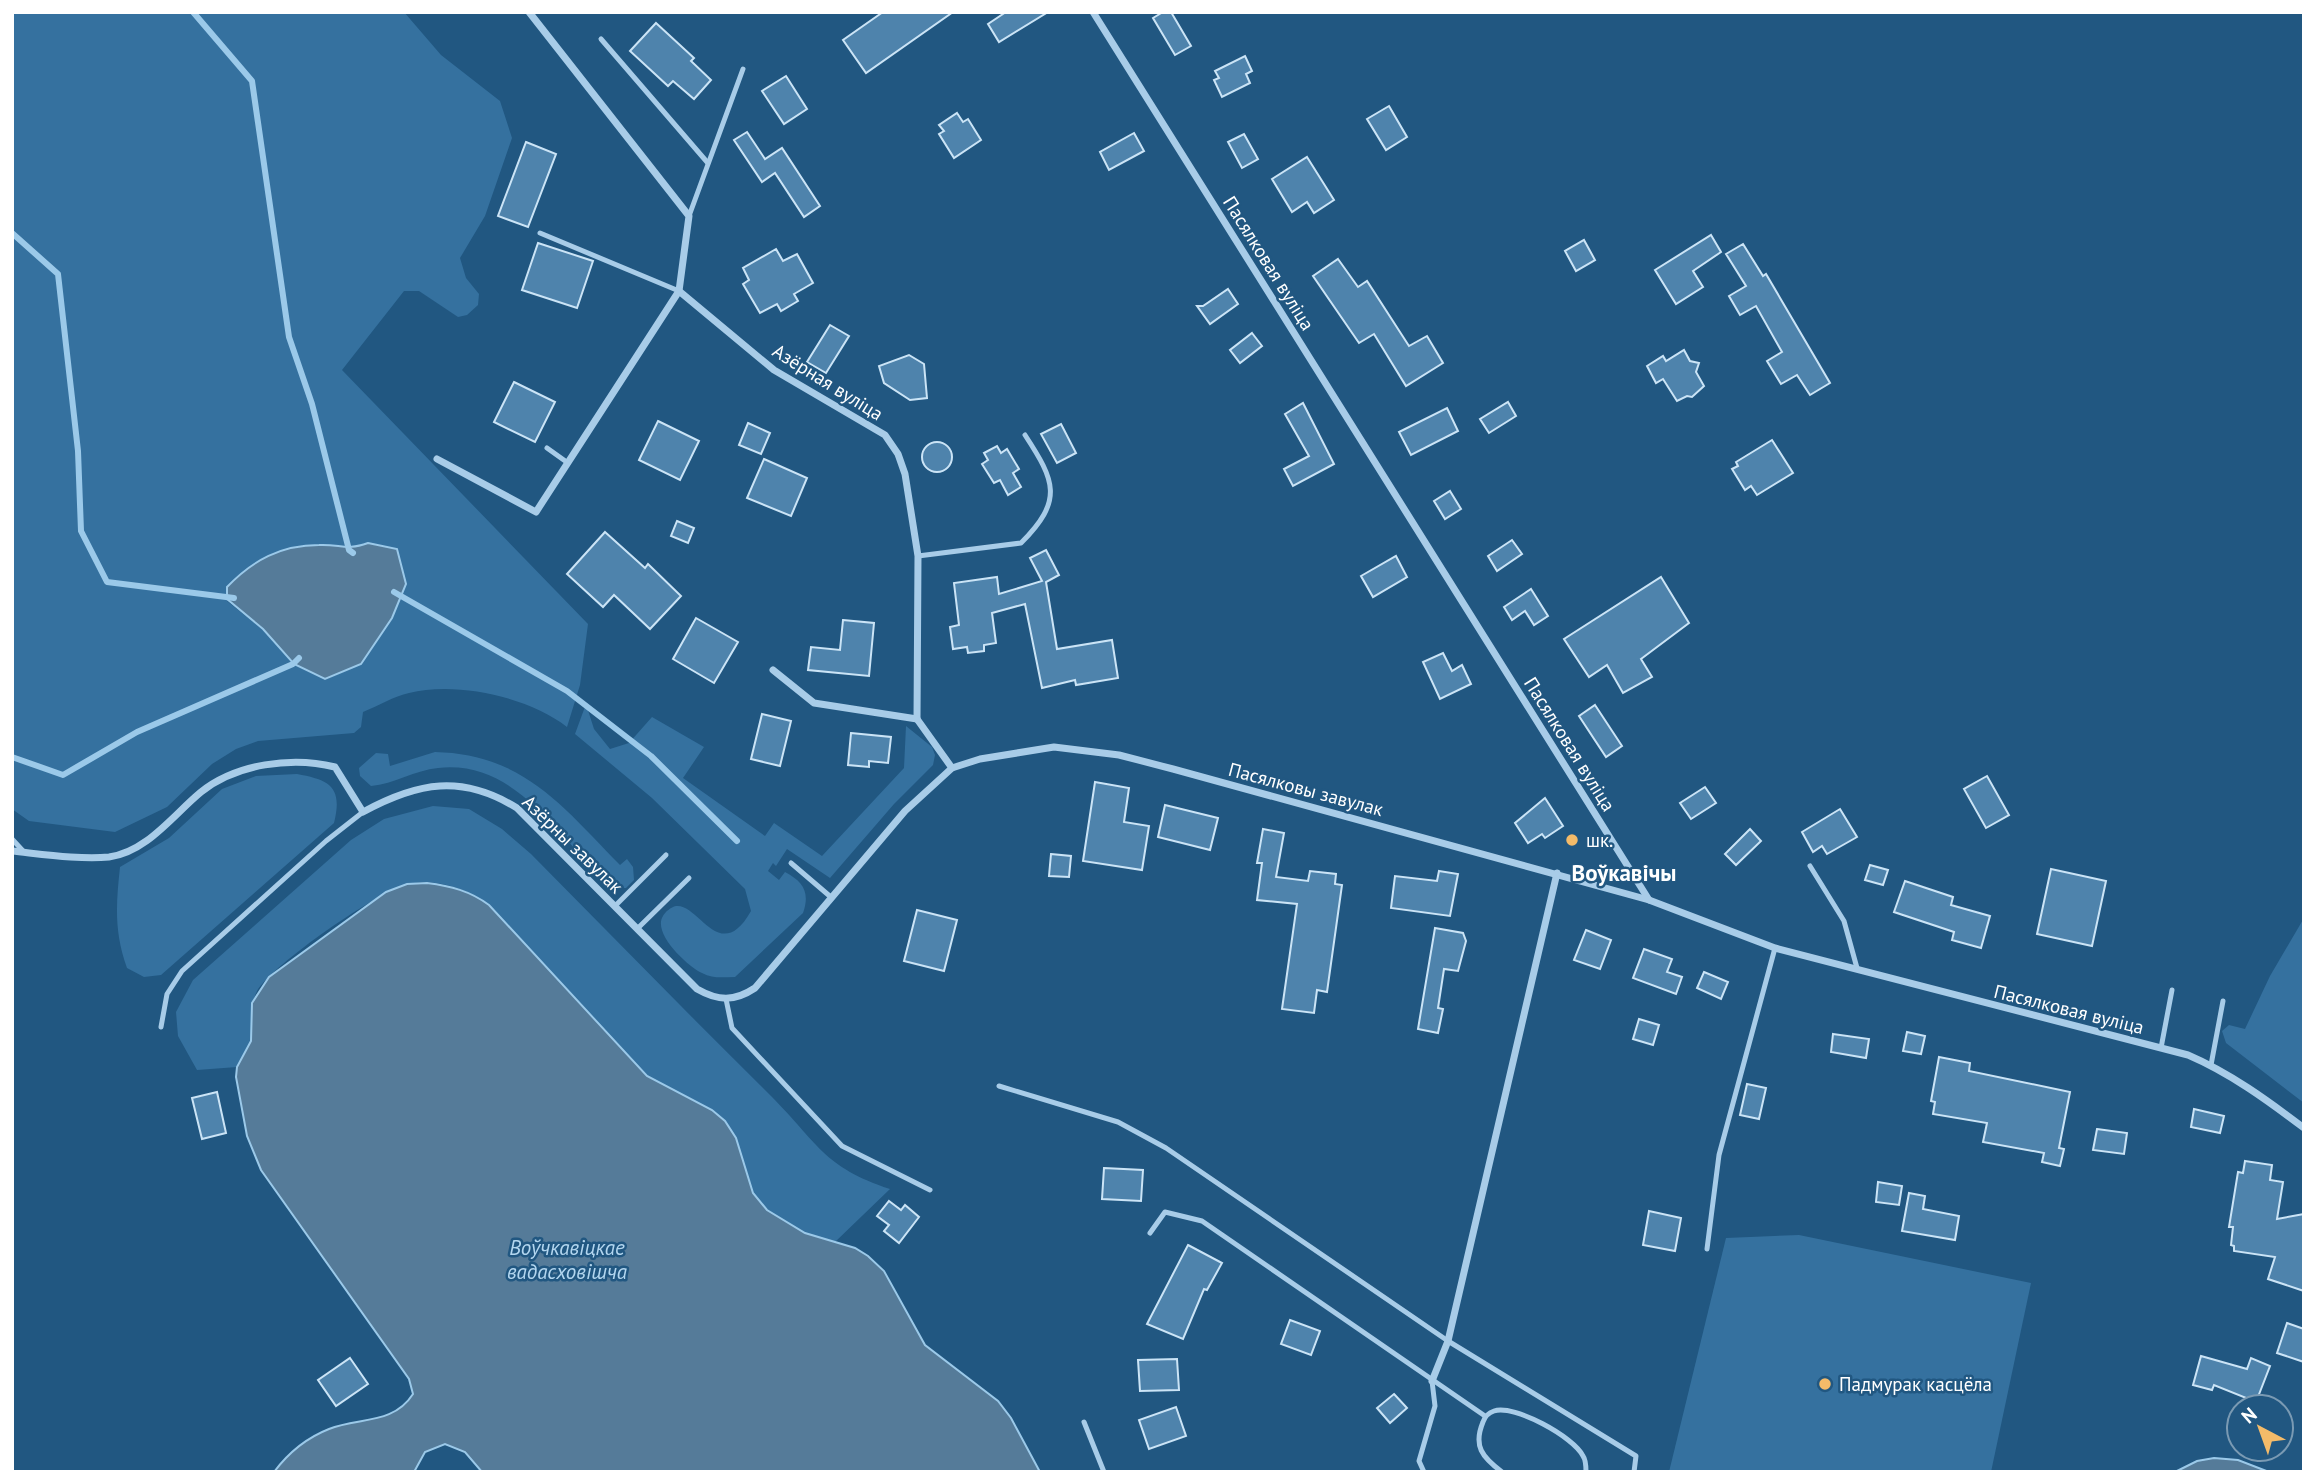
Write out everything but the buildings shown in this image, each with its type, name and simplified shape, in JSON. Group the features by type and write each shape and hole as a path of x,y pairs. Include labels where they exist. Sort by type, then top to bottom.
{"street":[{"path":"436,459 536,512 679,292 690,216 529,12"},
{"name":"Пасялковая вуліца","path":"1093,12 1649,900 1775,948 2161,1048 2211,1065 2262,1096 2304,1128"},
{"name":"Азёрная вуліца","path":"679,292 774,370 885,435 898,454 905,474 918,556 917,719"},
{"path":"726,999 743,996 755,988 905,811 951,768 917,719 814,703 773,670"},
{"name":"Пасялковы завулак","path":"951,768 979,760 1055,747 1119,755 1649,900"},
{"path":"12,851 110,857 130,849 163,828 202,791 226,778 257,767 280,763 317,763 335,767 363,812"},
{"name":"Азёрны завулак","path":"363,812 398,794 432,785 483,790 517,808 531,820 697,989 710,997 726,999"},
{"path":"1432,1381 1448,1340 1557,873"}],"lane":[{"path":"601,39 707,162"},
{"path":"690,216 707,162 743,69"},
{"path":"540,233 679,292"},
{"path":"918,556 1021,543 1033,531 1048,502 1052,485 1049,471 1025,435"},
{"path":"547,449 568,463"},
{"path":"161,1027 166,994 182,971 326,841 363,812"},
{"path":"12,839 24,852"},
{"path":"615,906 666,855"},
{"path":"791,863 832,898"},
{"path":"1810,866 1844,921 1857,968"},
{"path":"637,929 689,878"},
{"path":"1707,1249 1719,1155 1775,948"},
{"path":"2161,1048 2172,990"},
{"path":"726,999 732,1028 842,1146 930,1190"},
{"path":"2211,1065 2223,1001"},
{"path":"999,1086 1118,1122 1166,1148 1448,1340 1636,1456 1634,1472"},
{"path":"1150,1233 1165,1212 1202,1221 1485,1416"},
{"path":"1424,1472 1419,1461 1435,1406 1432,1381"},
{"path":"1502,1472 1490,1463 1480,1449 1477,1437 1485,1416 1494,1410 1521,1413 1572,1442 1583,1455 1586,1472"},
{"path":"1084,1422 1104,1472"}],"shaded area":[{"path":"12,12 404,12 441,55 500,101 512,138 485,216 460,258 466,278 479,294 478,305 467,315 458,317 419,291 404,291 342,370 588,624 580,685 567,727 533,707 491,694 448,689 428,690 398,696 363,712 361,727 354,733 258,741 236,749 212,764 167,807 115,832 29,821 12,809","holes":["369,543 396,549 406,584 392,619 361,664 325,680 293,664 262,629 227,601 227,587 237,577 258,561 280,551 306,546 349,547"]},
{"path":"586,704 594,729 610,749 629,743 652,717 704,747 683,778 765,836 774,823 822,856 904,768 906,726 932,747 935,755 933,765 894,804 830,878 787,849 776,866 773,863 768,871 779,880 785,872 804,889 806,900 803,913 735,977 714,977 696,969 673,948 662,931 663,916 676,906 685,908 710,928 720,933 729,933 740,926 751,911 745,889 652,798 575,734"},
{"path":"435,752 466,755 493,762 518,773 560,804 620,865 627,859 633,867 634,880 626,888 615,888 537,809 516,791 493,777 467,769 438,768 371,786 360,776 359,768 376,753 388,754 390,766"},
{"path":"297,774 318,779 331,787 337,801 334,823 161,975 144,977 127,968 117,918 120,867 169,838 222,789 256,776"},
{"path":"433,806 469,809 502,829 531,854 823,1152 850,1172 890,1189 835,1242 805,1233 767,1210 753,1193 741,1155 677,1093 647,1076 489,905 462,890 441,884 409,884 394,890 374,900 304,947 257,991 253,1003 251,1038 237,1067 197,1070 178,1036 176,1012 193,980 351,840 384,819"},
{"path":"2304,918 2304,1103 2226,1043 2222,1031 2229,1025 2245,1029 2270,976"},
{"path":"1799,1235 2031,1283 1991,1472 1669,1472 1726,1238"}],"water":[{"path":"368,543 397,549 406,584 392,618 361,664 325,679 294,664 263,629 227,599 227,587 237,577 280,551 305,546 349,547"},
{"name":"Воўчкавіцкае вадасховішча","path":"427,883 460,890 489,905 647,1076 712,1110 725,1121 736,1138 753,1193 767,1210 805,1233 855,1248 884,1271 925,1345 998,1401 1011,1418 1040,1472 482,1472 465,1452 445,1444 425,1452 414,1472 274,1472 305,1441 340,1425 386,1416 405,1404 413,1394 409,1379 261,1170 247,1136 236,1077 237,1067 251,1041 252,1003 269,977 386,892 407,884"},
{"path":"2225,1459 2225,1463 2246,1463 2269,1472 2175,1472 2197,1461"}],"waterway":[{"path":"193,12 252,81 289,337 312,404 349,550 353,553"},
{"path":"12,233 58,274 78,451 81,531 107,582 234,598"},
{"path":"394,592 567,691 651,756 737,841"},
{"path":"12,757 63,775 137,732 293,664 299,658"}],"place":[{"name":"шк.","path":"1572,840"},
{"name":"Падмурак касцёла","path":"1825,1384"}],"district":[{"name":"Воўкавічы","path":"1624,873"}]}
